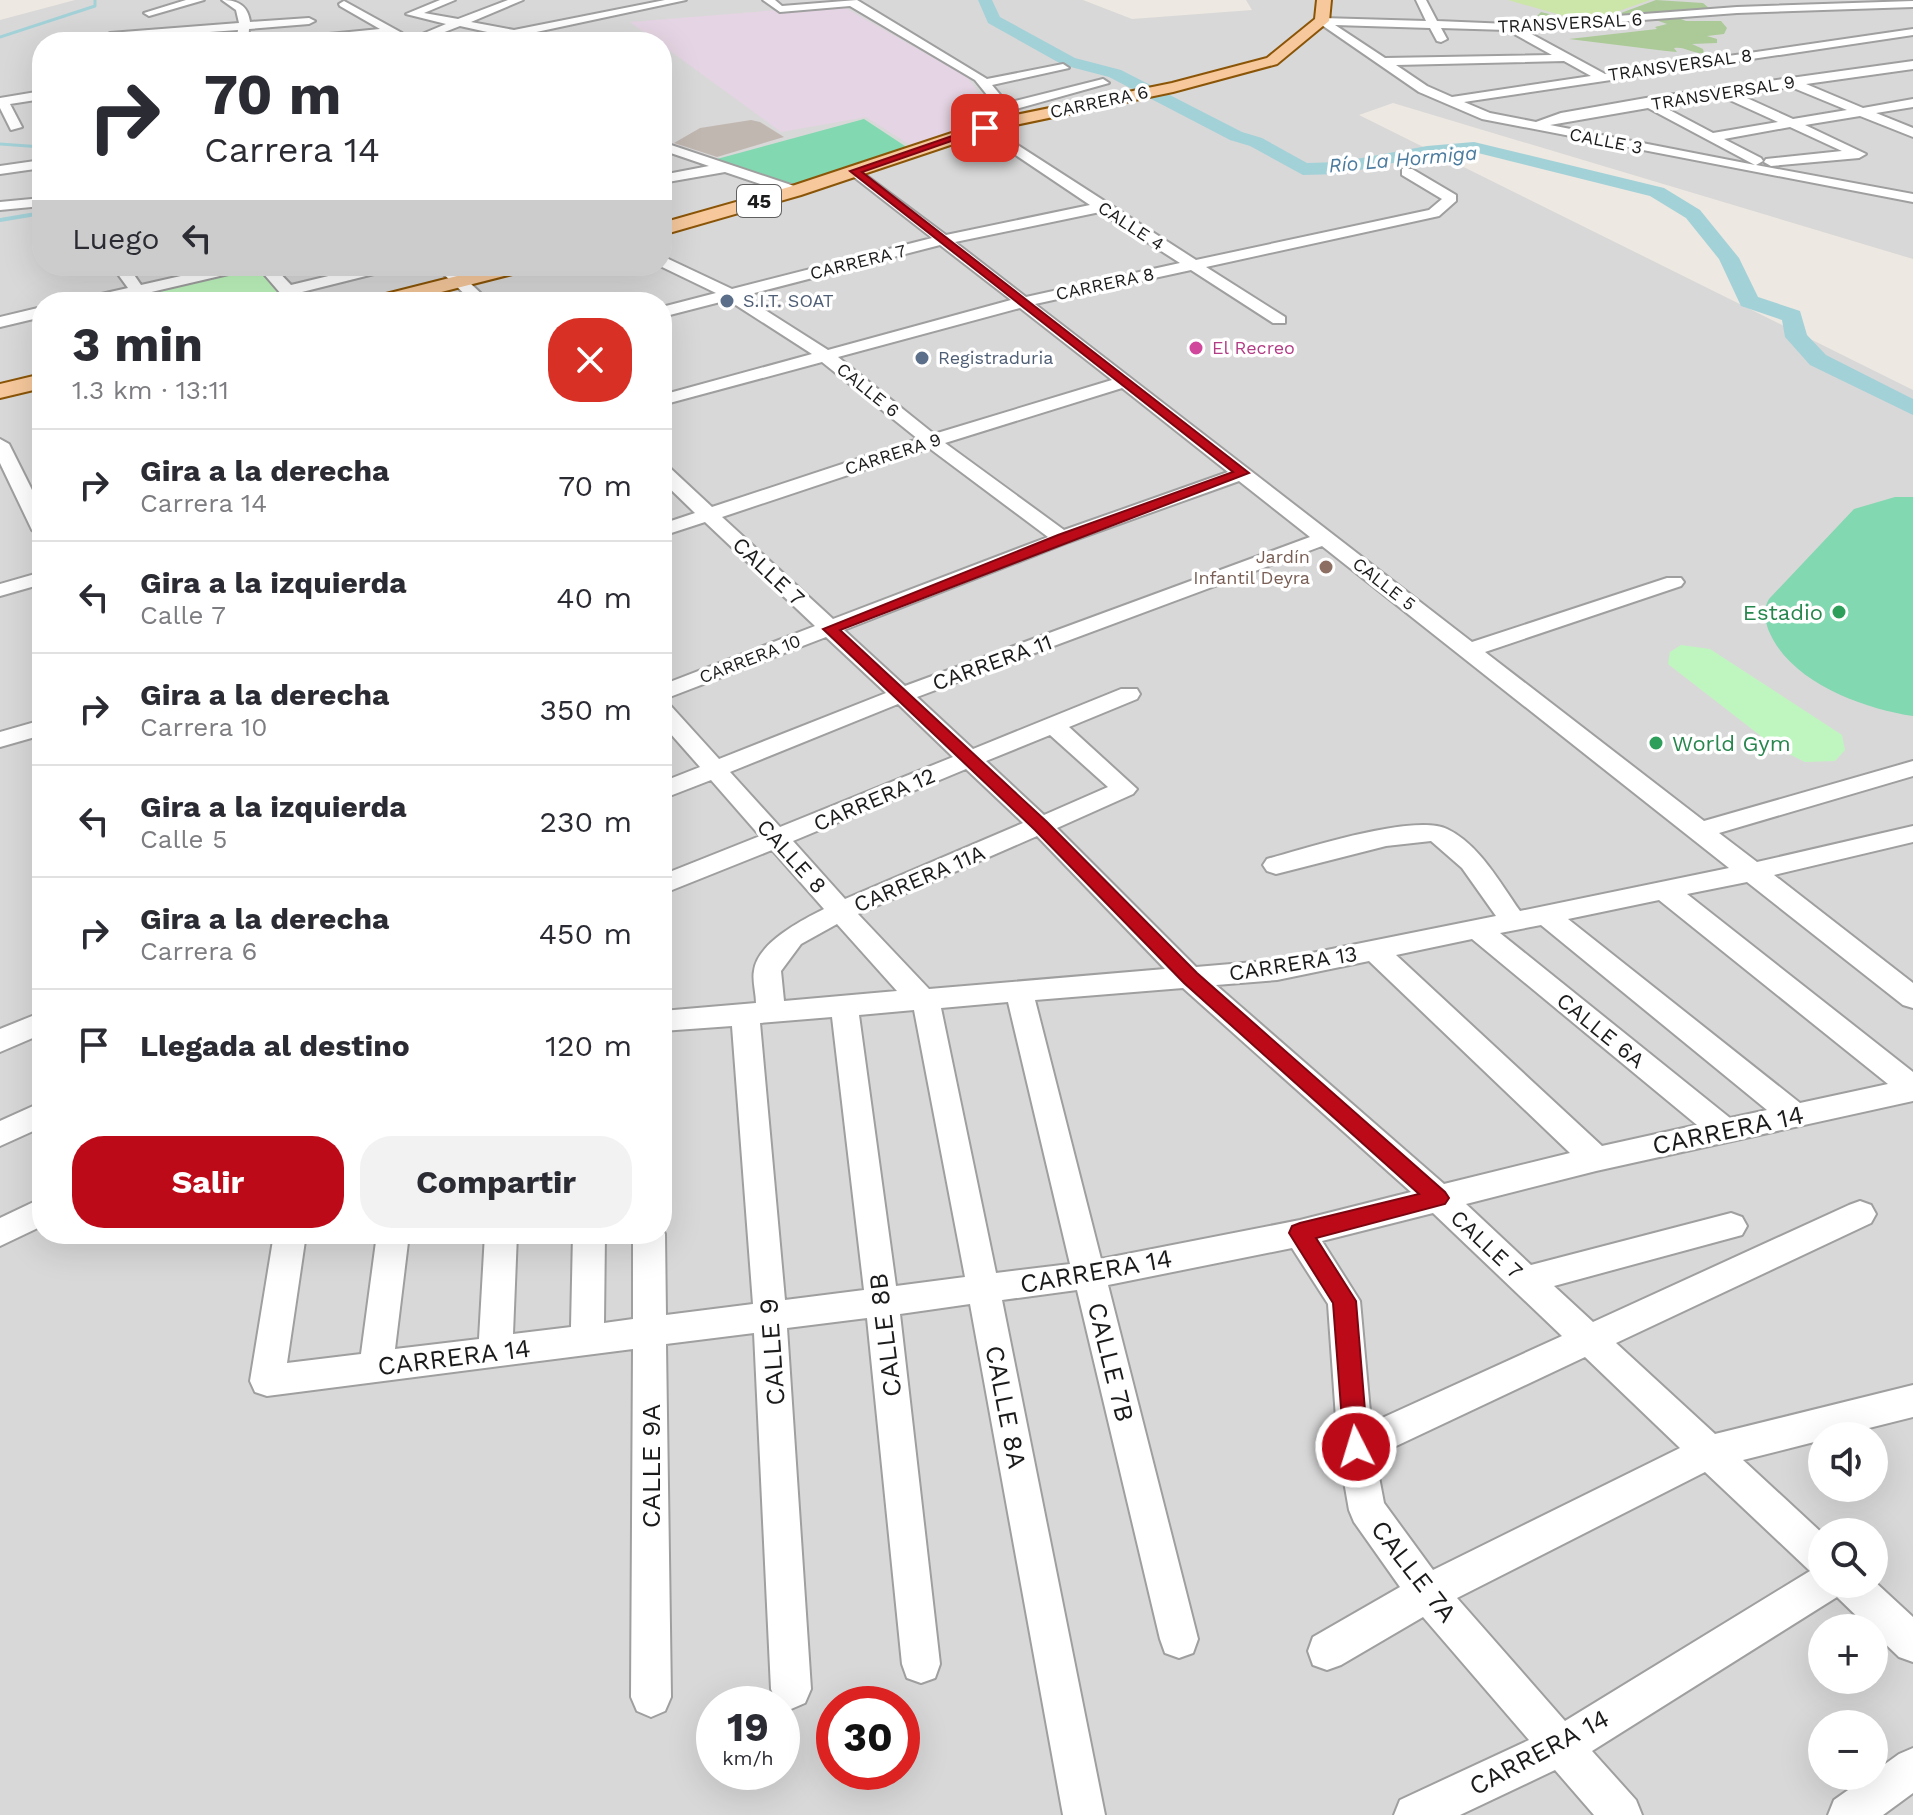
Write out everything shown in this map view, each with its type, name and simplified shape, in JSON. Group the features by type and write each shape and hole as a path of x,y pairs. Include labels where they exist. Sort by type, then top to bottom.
{"main road":[{"path":"1322,21 1324,0"},
{"name":"CARRERA 6","path":"672,226 795,191 985,128 1008,114 1134,95 1272,61 1322,21"},
{"path":"418,292 483,276"},
{"path":"0,391 32,383"}],"street":[{"path":"149,13 199,0"},
{"path":"227,0 243,9 247,18 243,32"},
{"path":"450,0 411,14 508,32"},
{"path":"434,32 518,0"},
{"path":"519,32 681,0"},
{"path":"768,0 780,9 850,1 985,83 1008,114 1103,83"},
{"path":"1421,0 1454,62 1465,73"},
{"path":"344,4 390,31"},
{"name":"TRANSVERSAL 6","path":"1322,21 1509,27 1797,8 1913,4"},
{"path":"1797,8 1827,18"},
{"path":"205,32 309,16 309,32"},
{"name":"CALLE 3","path":"1322,21 1423,89 1486,116 1760,166 1913,198"},
{"path":"1509,27 1760,166 1859,154 1662,68"},
{"path":"1856,29 1899,46"},
{"path":"382,32 390,31"},
{"name":"TRANSVERSAL 8","path":"1448,101 1600,76 1913,32"},
{"path":"1790,48 1877,82"},
{"path":"1384,62 1566,58"},
{"name":"TRANSVERSAL 9","path":"1533,126 1561,117 1913,65"},
{"path":"985,83 1063,68"},
{"path":"1790,82 1913,133"},
{"path":"1476,83 1487,93"},
{"path":"16,127 2,102 32,97"},
{"path":"1710,137 1913,103"},
{"name":"CALLE 4","path":"985,128 1279,320"},
{"path":"672,149 795,191"},
{"path":"0,170 32,165"},
{"path":"672,177 727,168"},
{"name":"CALLE 5","path":"855,171 1913,998"},
{"name":"CARRERA 8","path":"672,397 1023,302 1434,213 1451,198 1407,172"},
{"path":"0,206 32,203"},
{"name":"CARRERA 7","path":"672,309 943,240 1102,207"},
{"name":"CALLE 6","path":"672,266 729,294 823,354 931,441 1062,538"},
{"path":"156,292 211,276"},
{"path":"274,276 288,292"},
{"path":"305,292 357,276"},
{"path":"454,276 471,292"},
{"path":"0,322 32,314"},
{"name":"CARRERA 9","path":"672,527 931,441 1125,382"},
{"path":"0,444 9,483 32,516"},
{"name":"CARRERA 10","path":"672,689 1062,538 1242,473"},
{"path":"9,483 32,477"},
{"name":"CALLE 7","path":"672,480 1041,826 1190,978 1438,1198 1808,1545"},
{"name":"CARRERA 11","path":"672,787 901,695 1325,538"},
{"path":"0,590 32,581"},
{"path":"1468,650 1674,582"},
{"name":"CARRERA 12","path":"672,881 1129,694"},
{"name":"CALLE 8","path":"672,721 903,981 924,1000"},
{"name":"CARRERA 11A","path":"758,1013 767,969 792,937 841,911 1125,789 1053,725"},
{"path":"0,740 32,730"},
{"path":"1699,831 1913,768"},
{"path":"1276,865 1410,832 1435,832 1469,860 1514,921"},
{"name":"CARRERA 13","path":"672,1020 1277,970 1752,872 1913,834"},
{"path":"1664,890 1913,1089"},
{"path":"1546,915 1794,1115"},
{"name":"CALLE 6A","path":"1477,929 1725,1131"},
{"path":"1374,950 1596,1159"},
{"name":"CALLE 7B","path":"1019,992 1179,1639"},
{"name":"CALLE 8A","path":"924,1000 932,1020 1084,1815"},
{"name":"CALLE 8B","path":"844,1006 882,1302 921,1664"},
{"name":"CALLE 9","path":"758,1013 770,1316 791,1686"},
{"path":"0,1041 32,1027"},
{"name":"CARRERA 14","path":"288,1244 267,1381 1089,1275 1300,1233 1596,1159 1913,1089"},
{"path":"0,1134 32,1119"},
{"path":"1356,1447 1860,1214"},
{"path":"0,1233 32,1216"},
{"path":"1525,1280 1731,1226"},
{"name":"CALLE 7A","path":"1300,1233 1344,1301 1356,1447 1367,1510 1427,1593 1621,1815"},
{"path":"376,1367 392,1244"},
{"path":"495,1352 500,1244"},
{"path":"587,1340 589,1244"},
{"name":"CALLE 9A","path":"649,1244 651,1697"},
{"path":"1327,1651 1427,1593 1709,1452 1913,1401"},
{"name":"CARRERA 14","path":"1415,1815 1562,1746 1808,1594"},
{"path":"1865,1598 1913,1643"},
{"path":"1849,1815 1913,1768"}],"shaded area":[{"path":"75,0 1083,0 1132,19 1252,10 1246,0 1913,0 1913,259 1393,103 1359,115 1913,390 1913,1815 0,1815 0,20"},
{"path":"840,5 967,77 996,116 910,145 866,117 781,132 672,52 672,32 644,32 630,22"}],"green space":[{"path":"1508,0 1650,0 1605,16 1571,18"},
{"path":"1656,0 1703,3 1710,9 1611,17"},
{"path":"1541,12 1570,19 1596,18 1566,20 1537,16"},
{"path":"1676,17 1686,21 1721,21 1727,28 1724,34 1707,36 1717,39 1717,43 1692,44 1703,49 1704,53 1569,39 1657,29 1655,27 1667,24 1653,19"},
{"path":"864,119 908,148 792,186 717,159"},
{"path":"221,276 264,276 278,292 148,292"},
{"name":"Estadio","path":"1895,497 1913,497 1913,716 1850,699 1810,678 1778,648 1765,618 1769,599 1854,509"},
{"path":"1681,645 1710,649 1842,735 1845,750 1835,761 1805,762 1775,747 1668,664 1670,652"}],"building":[{"path":"751,120 784,137 717,157 674,143 700,128"}],"waterway":[{"path":"0,37 95,6 95,0"},
{"name":"Río La Hormiga","path":"985,0 993,20 1069,62 1115,73 1236,136 1256,142 1303,169 1340,168 1427,151 1474,147 1657,192 1693,214 1729,258 1749,301 1792,316 1796,337 1818,360 1913,408"},
{"path":"0,144 32,146"},
{"path":"0,220 32,215"}],"place":[{"name":"S.I.T. SOAT","path":"727,301"},
{"name":"El Recreo","path":"1196,348"},
{"name":"Registraduria","path":"922,358"},
{"name":"Jardín Infantil Deyra","path":"1326,567"},
{"name":"Estadio","path":"1839,612"},
{"name":"World Gym","path":"1656,743"}],"route":[{"path":"985,128 855,171 1242,473 1062,538 830,629 1041,826 1190,978 1438,1198 1300,1233 1344,1301 1356,1447"}]}
